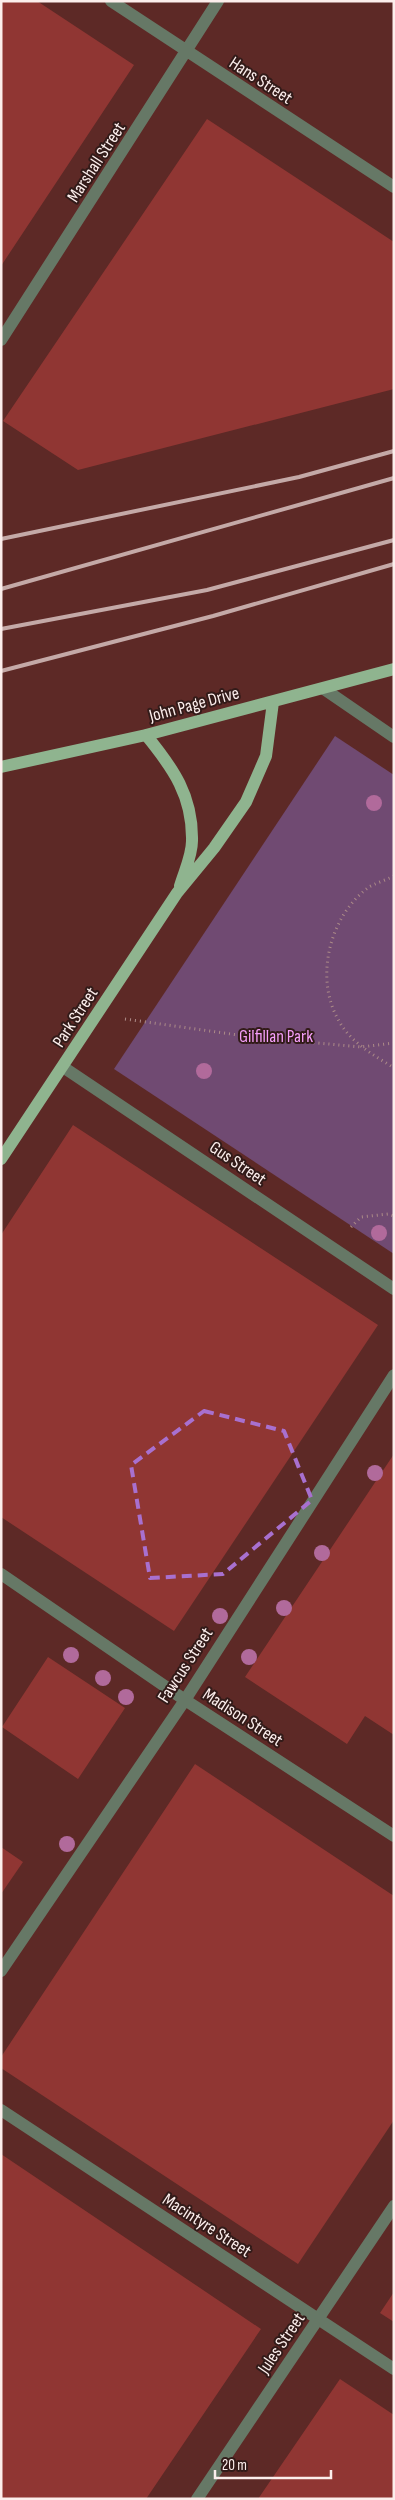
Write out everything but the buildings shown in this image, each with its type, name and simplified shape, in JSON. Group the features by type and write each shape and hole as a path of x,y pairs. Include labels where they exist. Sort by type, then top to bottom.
{"main road":[{"name":"John Page Drive","path":"1,767 146,735 394,669"},
{"name":"Park Street","path":"1,1159 178,893 214,848 246,802 266,756 273,702"},
{"name":"Park Street","path":"146,735 172,768 189,804 192,843 178,893"}],"street":[{"name":"Hans Street","path":"110,1 394,187"},
{"name":"Marshall Street","path":"1,340 187,53 218,1"},
{"path":"324,689 394,737"},
{"name":"Gus Street","path":"63,1067 394,1289"},
{"name":"Fawcus Street","path":"1,1971 185,1700 394,1375"},
{"name":"Madison Street","path":"1,1574 185,1700 394,1836"},
{"name":"Macintyre Street","path":"1,2110 394,2369"},
{"name":"Jules Street","path":"197,2499 394,2206"}],"path":[{"path":"394,876 370,887 349,908 330,941 326,984 339,1021 361,1047 394,1068"},
{"path":"97,1014 174,1028 361,1047 394,1043"},
{"path":"332,1247 361,1217 388,1214 394,1216"}],"highlighted area":[{"path":"204,1411 284,1431 312,1500 223,1574 150,1578 131,1465"}],"green space":[{"name":"Gilfillan Park","path":"335,736 394,775 394,1254 114,1069"}],"railway":[{"path":"1,539 299,477 394,451"},
{"path":"1,589 394,478"},
{"path":"1,629 207,590 394,540"},
{"path":"1,671 213,616 394,564"}]}
